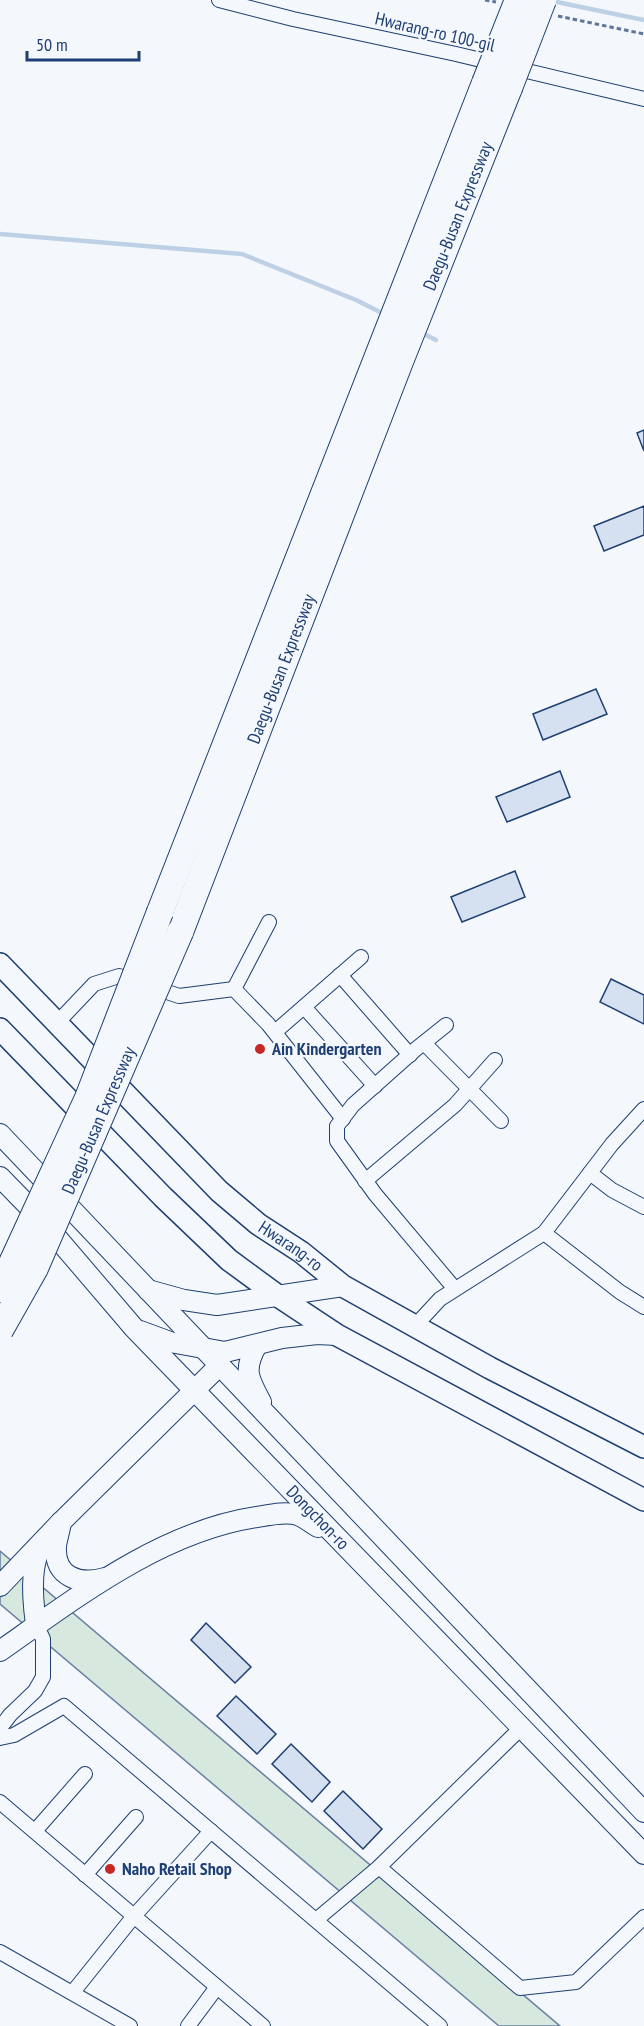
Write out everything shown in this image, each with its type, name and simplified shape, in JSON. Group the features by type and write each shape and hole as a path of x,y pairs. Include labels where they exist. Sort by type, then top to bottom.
{"highway":[{"name":"Daegu-Busan Expressway","path":"497,86 507,1"},
{"name":"Daegu-Busan Expressway","path":"0,1288 88,1098 160,912 390,360 497,86 548,7"},
{"name":"Daegu-Busan Expressway","path":"0,1330 35,1268 180,932 390,360"}],"main road":[{"name":"Hwarang-ro","path":"0,964 219,1191 258,1224 301,1252 343,1286 490,1368 644,1447"},
{"path":"0,1029 163,1197 229,1260 278,1296 337,1335 644,1500"},
{"path":"0,1134 146,1290 642,1805 616,1824"},
{"name":"Dongchon-ro","path":"0,1177 39,1218 134,1328 644,1854"},
{"path":"146,1290 184,1300 217,1305 343,1286"},
{"path":"134,1328 170,1342 225,1352 282,1338 317,1334 337,1335"},
{"path":"257,1345 248,1361 248,1370 253,1388 268,1415"},
{"path":"0,1586 220,1365"},
{"path":"0,1651 36,1624 111,1577 193,1533 246,1518 277,1514 297,1515 341,1541"},
{"path":"55,1529 57,1557 62,1568 70,1577 90,1582 111,1577"},
{"path":"36,1624 33,1602 38,1551 55,1529"}],"street":[{"name":"Hwarang-ro 100-gil","path":"219,0 644,99"},
{"path":"234,989 269,922"},
{"path":"275,1032 361,957"},
{"path":"340,975 410,1054"},
{"path":"57,1023 94,984 119,976 179,996 234,989"},
{"path":"234,989 275,1032 343,1119"},
{"path":"304,1007 375,1086"},
{"path":"446,1026 410,1054 353,1106 337,1126 337,1141 365,1181 455,1290"},
{"path":"424,1043 501,1121"},
{"path":"365,1181 455,1105 495,1060"},
{"path":"416,1326 440,1299 544,1233 612,1144 644,1109"},
{"path":"590,1173 612,1190 644,1207"},
{"path":"544,1233 620,1292 644,1307"},
{"path":"0,1728 35,1691 43,1677 43,1639 36,1624"},
{"path":"0,1738 14,1735 64,1706 441,2026"},
{"path":"316,1920 379,1867 522,1727"},
{"path":"35,1832 84,1774"},
{"path":"0,1802 263,2026"},
{"path":"86,1875 135,1817"},
{"path":"73,1992 134,1916 211,1831"},
{"path":"379,1867 520,1988 576,1982 644,1917"},
{"path":"0,1952 130,2026"},
{"path":"188,2026 217,1987"}],"path":[{"path":"485,0 507,1"},
{"path":"548,7 644,34"}],"shaded area":[{"path":"0,1551 560,2026 499,2026 0,1604"}],"building":[{"path":"644,430 644,451 637,433"},
{"path":"644,506 644,535 604,551 594,526"},
{"path":"596,689 607,714 543,740 533,714"},
{"path":"560,771 570,797 507,822 496,797"},
{"path":"515,871 525,897 462,922 451,897"},
{"path":"611,979 644,995 644,1024 600,1002"},
{"path":"206,1623 251,1667 235,1683 191,1640"},
{"path":"236,1696 276,1734 257,1754 217,1716"},
{"path":"291,1744 330,1782 312,1802 272,1764"},
{"path":"343,1791 382,1829 363,1849 324,1811"}],"waterway":[{"path":"552,1 644,20"},
{"path":"0,234 242,254 356,300 386,315"},
{"path":"420,332 436,340"}],"place":[{"name":"Ain Kindergarten","path":"260,1049"},
{"name":"Naho Retail Shop","path":"110,1869"}]}
